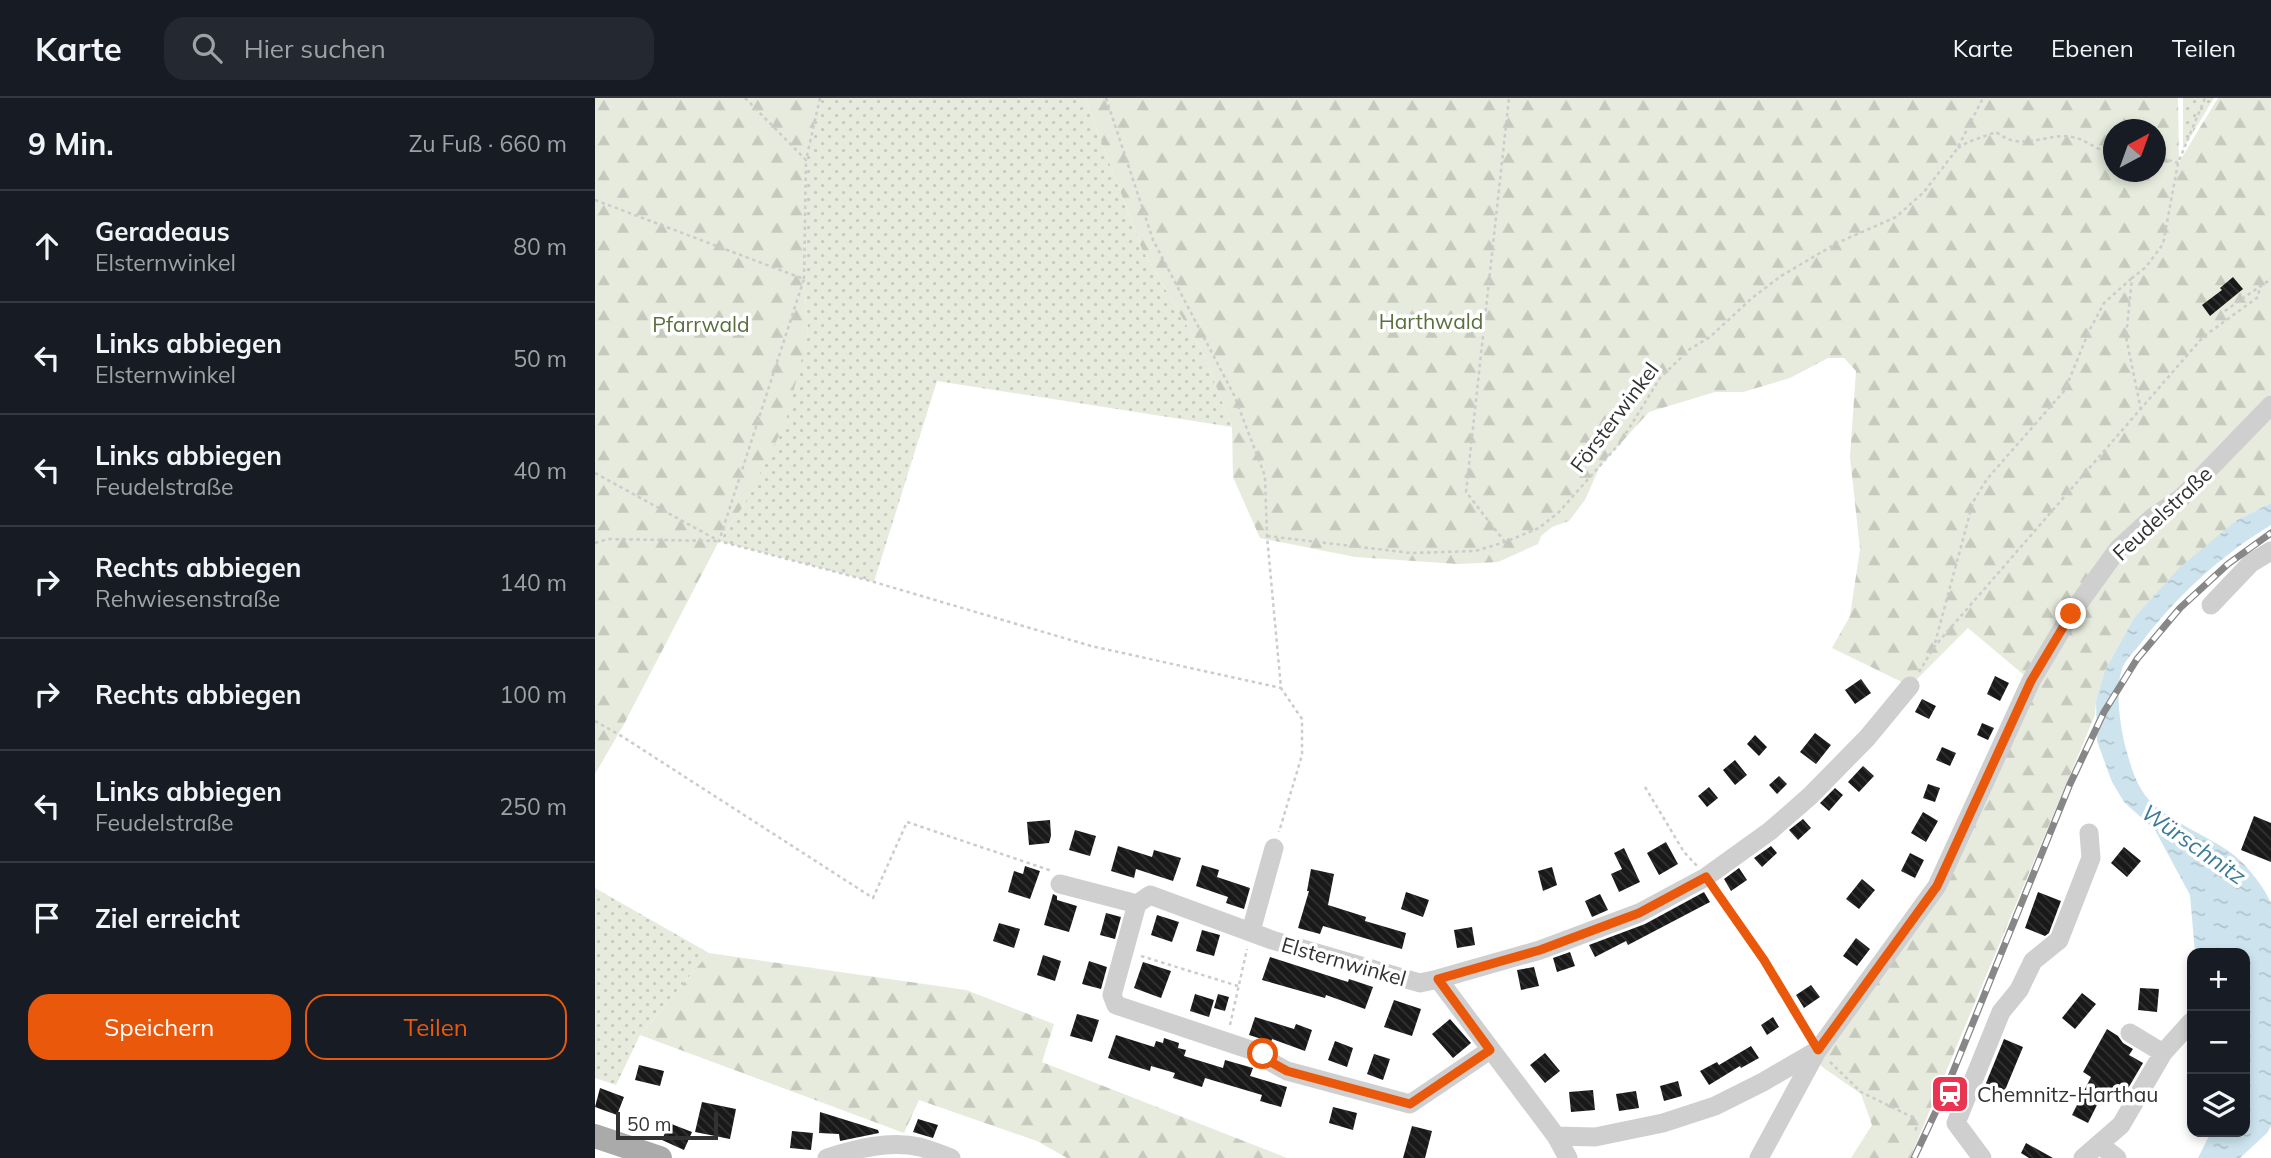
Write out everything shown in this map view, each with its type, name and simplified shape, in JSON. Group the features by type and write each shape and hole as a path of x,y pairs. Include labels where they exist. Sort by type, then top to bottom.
{"main road":[{"path":"595,1136 660,1158"}],"street":[{"name":"Feudelstraße","path":"1556,1136 1595,1137 1663,1123 1715,1106 1821,1054 1937,886 2031,681 2071,614 2118,549 2153,517 2182,498 2271,405"},
{"path":"2211,605 2251,563 2271,551"},
{"name":"Elsternwinkel","path":"1060,884 1137,904 1150,895 1272,940 1420,983 1438,979 1540,950 1639,913 1706,877 1770,831 1810,796 1867,738 1910,686"},
{"path":"1982,1158 1957,1123 2001,1012 2019,990 2033,961 2059,940 2091,858 2089,833"},
{"path":"1251,931 1274,848"},
{"path":"1137,904 1112,995 1116,1005 1263,1054 1269,1061 1287,1071 1410,1104 1490,1050"},
{"path":"1438,979 1556,1136 1568,1158"},
{"path":"2083,1158 2121,1125 2163,1053 2187,1026"},
{"path":"2130,1033 2163,1053"},
{"path":"1759,1158 1821,1054"},
{"path":"827,1158 861,1148 896,1145 919,1147 951,1158"},
{"path":"2101,1145 2117,1158"}],"path":[{"path":"745,98 806,160"},
{"path":"719,541 804,279 806,160 820,98"},
{"path":"1106,98 1153,240 1234,395 1265,476 1267,536 1281,688 1302,719 1302,755 1274,848"},
{"path":"1505,542 1466,492 1509,98"},
{"name":"Försterwinkel","path":"1267,536 1411,553 1475,551 1505,542 1539,527 1559,512 1620,443 1660,379 1689,349 1710,337 1752,298 1781,276 1837,243 1896,217 1924,192 1957,149 1983,98"},
{"path":"1934,647 1973,502 1987,479 2065,390 2089,331 2104,303 2146,267 2163,244 2178,163 2205,98"},
{"path":"1957,149 1996,132 2011,140 2031,142 2063,136 2075,137 2103,151"},
{"path":"2166,159 2178,163"},
{"path":"595,200 804,279"},
{"path":"2133,278 2126,337 2141,410"},
{"path":"2219,315 2271,279"},
{"path":"1910,686 1934,647 2203,337 2257,297 2260,286"},
{"path":"595,473 719,541"},
{"path":"595,543 608,539 719,541 874,582 1091,646 1281,688"},
{"path":"595,720 873,898 907,821 1050,869 1060,884"},
{"path":"1645,787 1684,852 1706,877 1764,960 1821,1054 1861,1092 1914,1118 1917,1125 1915,1133"},
{"path":"1226,1041 1251,931"},
{"path":"1124,951 1238,986"}],"green space":[{"name":"Pfarrwald","path":"595,98 820,98 806,160 804,279 808,335 785,424 744,505 719,541 623,726 595,774"},
{"path":"820,98 1085,98 1142,249 1204,355 1232,427 937,381 874,582 719,541 744,505 808,335 804,279 806,160"},
{"name":"Harthwald","path":"1085,98 2178,98 2179,162 2218,98 2271,98 2271,503 2237,520 2134,618 2105,670 2095,715 1910,1158 1851,1158 1872,1125 1861,1094 1821,1066 1818,1050 1937,886 2031,681 1968,628 1910,686 1832,648 1850,616 1860,549 1850,457 1856,371 1844,358 1828,358 1790,378 1743,392 1715,392 1649,412 1600,466 1585,500 1569,521 1552,527 1541,536 1538,544 1498,562 1458,564 1355,557 1260,538 1233,477 1232,427 1204,355 1142,249"},
{"path":"2183,98 2214,98 2183,149"},
{"path":"595,888 709,953 640,1035 616,1085 595,1078"},
{"path":"709,953 966,990 1054,1024 1042,1062 1287,1158 1067,1158 1037,1141 919,1100 904,1133 640,1035"}],"water":[{"name":"Würschnitz","path":"2271,503 2271,525 2200,578 2169,609 2125,662 2119,687 2124,740 2133,772 2143,792 2162,812 2240,860 2271,903 2271,1126 2240,1158 2198,1158 2208,1137 2250,1137 2250,948 2195,948 2190,895 2155,830 2124,802 2112,782 2097,741 2096,701 2105,670 2134,618 2179,568 2237,520"}],"building":[{"path":"2233,277 2243,289 2210,316 2202,305 2222,290 2220,288"},
{"path":"1995,676 2009,683 2000,701 1987,694"},
{"path":"1861,679 1871,693 1855,704 1845,690"},
{"path":"1922,699 1936,706 1929,719 1915,712"},
{"path":"1982,723 1994,728 1988,740 1977,735"},
{"path":"1815,733 1831,745 1816,764 1800,752"},
{"path":"1755,735 1767,747 1759,756 1747,744"},
{"path":"1942,747 1956,753 1950,766 1936,760"},
{"path":"1735,760 1747,775 1735,785 1723,770"},
{"path":"1863,766 1874,776 1859,792 1848,782"},
{"path":"1779,776 1787,784 1777,794 1769,785"},
{"path":"1928,784 1940,788 1935,802 1923,798"},
{"path":"1709,787 1718,798 1707,807 1698,796"},
{"path":"1835,788 1843,795 1829,811 1820,803"},
{"path":"1923,812 1938,821 1926,842 1911,833"},
{"path":"2254,816 2271,823 2271,862 2241,850"},
{"path":"1803,819 1811,828 1798,840 1789,830"},
{"path":"1050,820 1049,843 1029,845 1027,822"},
{"path":"1075,830 1096,836 1090,856 1069,850"},
{"path":"1666,842 1678,864 1659,875 1647,853"},
{"path":"1118,846 1152,857 1154,850 1181,858 1173,881 1136,869 1134,878 1111,871"},
{"path":"1771,846 1777,853 1762,867 1754,858"},
{"path":"2124,847 2141,861 2127,877 2111,863"},
{"path":"1624,848 1640,882 1619,892 1611,874 1622,869 1614,853"},
{"path":"1910,853 1924,860 1915,878 1901,871"},
{"path":"1202,865 1219,870 1217,877 1250,888 1244,909 1226,903 1228,897 1196,886"},
{"path":"1025,866 1040,871 1030,899 1008,892 1014,871 1023,874"},
{"path":"1552,867 1557,885 1543,891 1538,871"},
{"path":"1739,868 1747,880 1731,891 1724,879"},
{"path":"1311,869 1334,874 1328,905 1366,917 1365,921 1406,933 1402,949 1323,926 1320,934 1298,928 1309,891"},
{"path":"1862,879 1875,890 1859,909 1846,899"},
{"path":"1406,892 1429,900 1423,917 1401,909"},
{"path":"1704,892 1710,902 1628,945 1626,941 1595,957 1589,945 1645,924"},
{"path":"2038,892 2061,901 2049,933 2045,936 2025,928"},
{"path":"1053,894 1057,896 1057,900 1077,906 1069,932 1044,925"},
{"path":"1600,894 1608,910 1592,917 1585,901"},
{"path":"1106,913 1121,917 1115,939 1100,935"},
{"path":"1157,915 1179,922 1172,942 1151,935"},
{"path":"999,923 1020,929 1014,948 993,941"},
{"path":"1472,927 1475,945 1457,948 1454,930"},
{"path":"1202,930 1220,935 1214,956 1196,951"},
{"path":"1856,938 1870,949 1857,966 1843,956"},
{"path":"1570,952 1575,966 1557,972 1553,958"},
{"path":"1043,955 1061,961 1055,981 1037,975"},
{"path":"1270,957 1348,982 1349,979 1373,987 1365,1009 1326,995 1325,998 1262,980"},
{"path":"1089,961 1107,967 1101,989 1082,984"},
{"path":"1143,962 1171,971 1161,998 1134,988"},
{"path":"1534,967 1539,986 1521,990 1517,970"},
{"path":"1811,985 1820,997 1804,1008 1796,995"},
{"path":"2140,988 2159,989 2157,1012 2138,1010"},
{"path":"2082,993 2096,1004 2075,1029 2062,1018"},
{"path":"1195,994 1214,1000 1209,1017 1190,1011"},
{"path":"1218,994 1229,997 1225,1011 1214,1008"},
{"path":"1394,1000 1421,1009 1412,1036 1384,1027"},
{"path":"1077,1014 1099,1020 1092,1042 1070,1036"},
{"path":"1255,1017 1294,1029 1296,1024 1312,1030 1305,1051 1272,1039 1271,1042 1249,1035"},
{"path":"1773,1017 1779,1027 1767,1035 1761,1025"},
{"path":"1450,1019 1471,1043 1453,1058 1432,1034"},
{"path":"2107,1029 2133,1049 2129,1055 2143,1063 2120,1102 2103,1093 2088,1123 2072,1115 2091,1077 2083,1072"},
{"path":"1116,1035 1154,1047 1156,1041 1163,1043 1164,1038 1179,1043 1178,1048 1186,1050 1184,1056 1223,1068 1225,1060 1253,1068 1250,1076 1287,1087 1281,1107 1260,1101 1262,1095 1205,1078 1202,1087 1173,1078 1175,1073 1151,1066 1150,1071 1108,1058"},
{"path":"2004,1039 2023,1047 2003,1095 1984,1088"},
{"path":"1335,1041 1353,1048 1347,1067 1328,1060"},
{"path":"1751,1046 1759,1058 1709,1085 1700,1071 1717,1062 1719,1065"},
{"path":"1545,1053 1560,1071 1545,1083 1530,1065"},
{"path":"1374,1054 1390,1059 1383,1080 1367,1074"},
{"path":"639,1065 664,1071 660,1086 635,1080"},
{"path":"1678,1081 1682,1096 1664,1101 1660,1086"},
{"path":"600,1088 624,1097 617,1115 595,1107"},
{"path":"1593,1090 1595,1110 1571,1112 1569,1092"},
{"path":"1636,1091 1639,1108 1619,1111 1616,1094"},
{"path":"702,1102 736,1109 730,1139 695,1132"},
{"path":"1333,1107 1357,1113 1353,1130 1329,1123"},
{"path":"820,1112 878,1130 879,1133 840,1141 839,1134 819,1133"},
{"path":"918,1119 938,1125 933,1138 913,1132"},
{"path":"669,1123 692,1132 684,1150 662,1140"},
{"path":"1412,1126 1432,1131 1425,1158 1403,1158"},
{"path":"792,1131 813,1133 811,1150 790,1148"},
{"path":"2026,1143 2053,1158 2029,1158 2021,1153"}],"railway":[{"path":"1914,1158 1944,1094 2070,784 2104,712 2137,659 2180,608 2228,564 2271,533"}],"place":[{"name":"Chemnitz-Harthau","path":"1950,1094"}],"route":[{"path":"1263,1054 1269,1061 1287,1071 1410,1104 1490,1050 1438,979 1540,950 1639,913 1706,877 1764,960 1818,1050 1937,886 2031,681 2071,614"}]}
